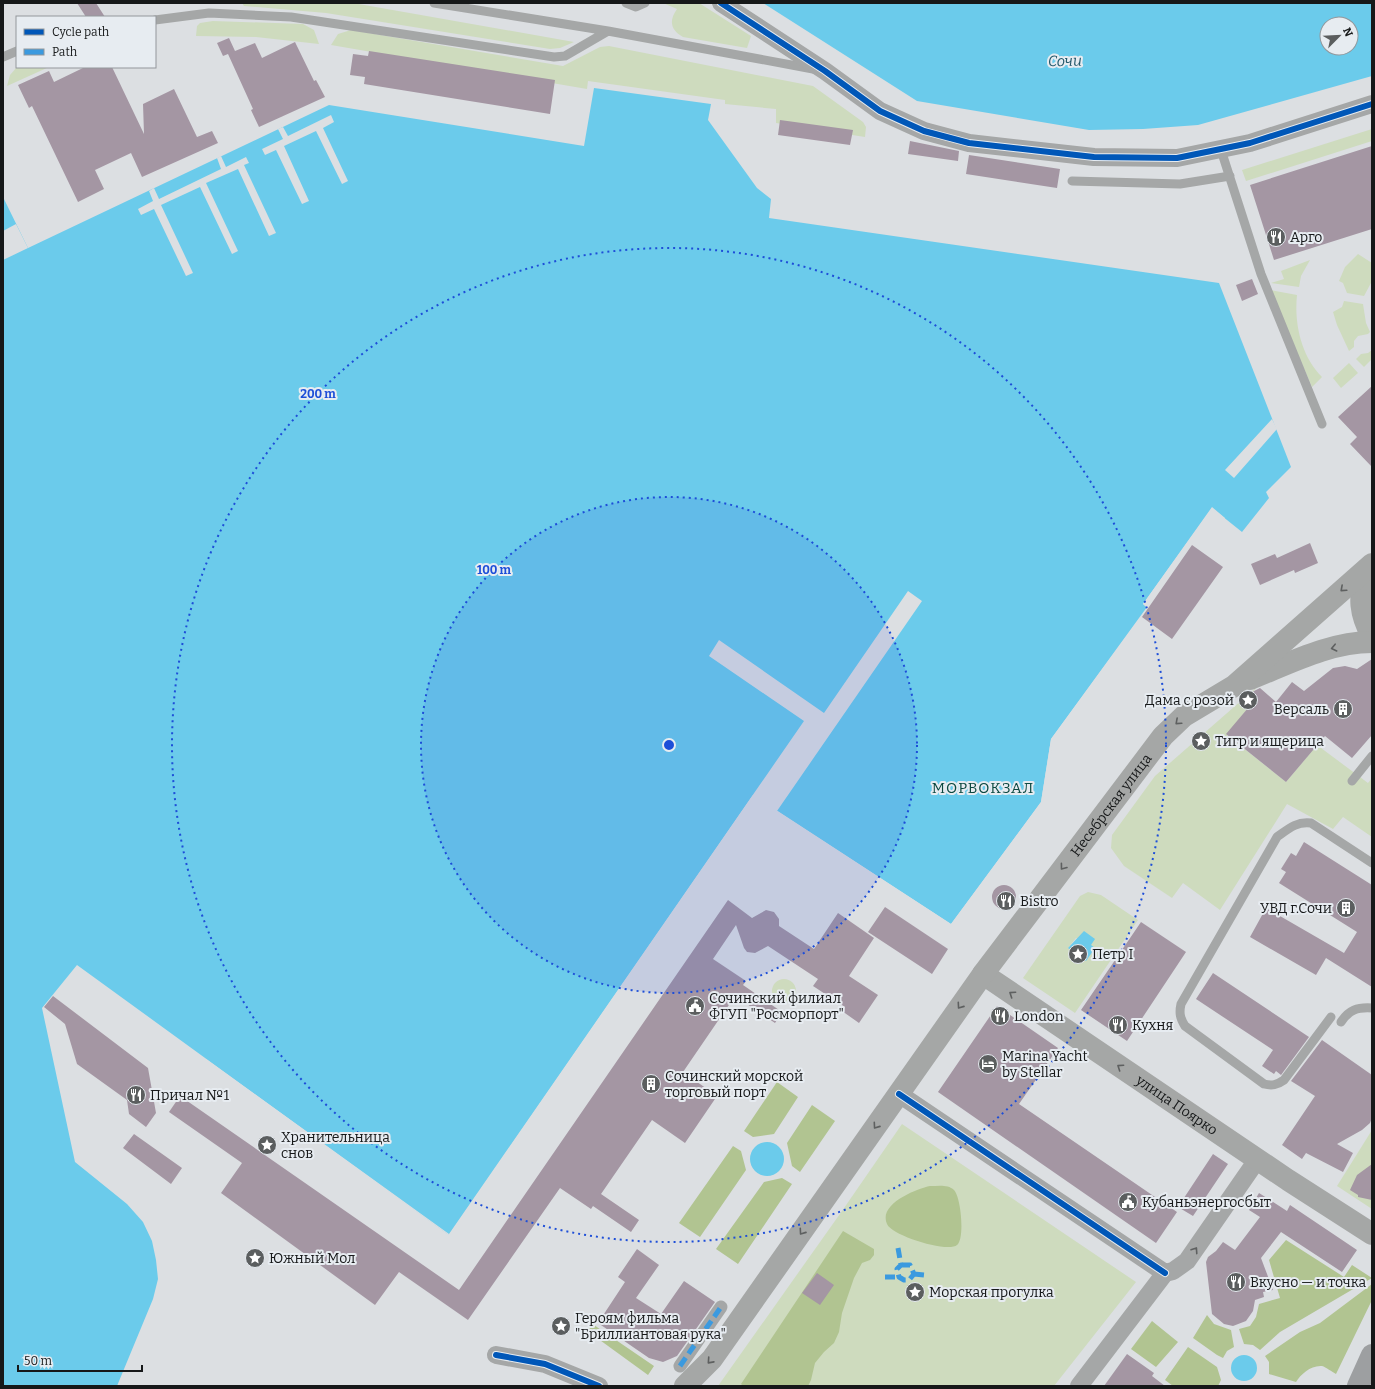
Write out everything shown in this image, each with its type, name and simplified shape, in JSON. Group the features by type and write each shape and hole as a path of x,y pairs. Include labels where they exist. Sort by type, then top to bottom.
{"main road":[{"name":"Несебрская улица","path":"682,1376 712,1359 983,974 1163,736 1184,716 1234,686 1372,564"},
{"path":"1372,575 1367,580 1363,588 1361,599 1361,610 1372,636"},
{"path":"1234,686 1326,650 1348,644 1372,642"},
{"name":"улица Поярко","path":"983,974 1257,1160 1372,1234"},
{"path":"1358,1386 1372,1355"}],"street":[{"path":"721,3 825,71 880,111 924,131 969,143 1094,157 1177,158 1250,143 1372,104"},
{"path":"898,1094 1165,1273"},
{"path":"1079,1386 1165,1273 1173,1271 1187,1261 1257,1160"},
{"path":"682,1376 721,1307"},
{"path":"496,1355 546,1364 599,1386"},
{"path":"546,1364 556,1370 568,1386"}],"lane":[{"path":"434,3 608,31 825,71"},
{"path":"484,11 489,3"},
{"path":"626,3 636,7 645,3"},
{"path":"156,20 209,13 291,17 554,57 564,56 608,31"},
{"path":"3,57 16,51"},
{"path":"1221,150 1261,274 1322,424"},
{"path":"1072,180 1180,184 1230,176"},
{"path":"1352,781 1372,756"},
{"path":"1332,1017 1284,1080 1278,1085 1271,1086 1264,1084 1186,1026 1181,1020 1179,1012 1181,1004 1277,837 1297,824 1303,822 1311,823 1372,863"},
{"path":"1341,1022 1347,1013 1354,1010 1372,1008"}],"green space":[{"path":"242,3 353,3 574,42 560,48 550,49 326,13 244,6"},
{"path":"663,3 699,3 751,36 747,48 683,37 675,31 672,24 674,13 677,9"},
{"path":"213,21 303,24 314,30 319,44 256,37 196,36 197,26 200,23"},
{"path":"351,30 563,66 600,47 609,46 813,86 863,122 866,127 865,137 776,123 776,109 725,104 725,100 588,81 587,89 331,45 338,34"},
{"path":"16,68 47,68 7,86 10,75"},
{"path":"1372,129 1372,141 1246,181 1242,170"},
{"path":"1358,254 1372,263 1372,281 1364,296 1347,293 1343,283 1339,281 1345,267"},
{"path":"1310,260 1301,276 1299,287 1271,283 1284,279 1281,271"},
{"path":"1270,290 1297,295 1296,306 1300,339 1309,359 1322,377 1312,387"},
{"path":"1344,301 1363,304 1366,323 1370,332 1368,334 1358,336 1354,341 1354,347 1349,351 1337,325 1333,312 1342,307"},
{"path":"1372,350 1372,359 1364,367 1356,359 1361,354 1368,353"},
{"path":"1349,363 1358,373 1341,388 1333,378"},
{"path":"1258,686 1243,704 1248,708 1227,735 1286,782 1317,745 1368,783 1372,778 1372,837 1343,817 1333,829 1287,804 1220,910 1183,883 1172,898 1124,866 1111,848 1112,835 1155,776"},
{"path":"1088,892 1101,895 1138,920 1075,1013 1023,978 1080,896","holes":["1076,938 1095,948 1068,948"]},
{"path":"784,979 793,982 796,991 793,1000 784,1003 775,1000 772,991 775,982"},
{"path":"777,1082 798,1097 774,1134 753,1137 744,1131"},
{"path":"812,1105 835,1121 800,1172 792,1166 787,1143"},
{"path":"902,1124 1136,1282 1054,1386 718,1386 842,1211"},
{"path":"1372,1130 1372,1209 1337,1186"},
{"path":"733,1146 741,1151 746,1170 700,1237 679,1223"},
{"path":"782,1178 792,1184 738,1264 716,1249 764,1182"},
{"path":"930,1186 949,1187 954,1190 956,1194 959,1201 961,1218 961,1235 957,1245 952,1247 943,1247 920,1242 891,1229 887,1224 886,1217 888,1210 893,1204 916,1190"},
{"path":"843,1231 874,1249 874,1255 870,1260 862,1263 854,1278 842,1313 839,1332 834,1343 815,1363 808,1386 743,1386 741,1384"},
{"path":"1286,1240 1344,1277 1352,1265 1372,1278 1280,1332 1260,1350 1253,1345 1244,1344 1239,1329 1250,1326 1256,1317 1259,1304 1280,1298 1269,1260"},
{"path":"1372,1284 1372,1300 1336,1374 1322,1366 1318,1366 1307,1371 1296,1382 1269,1374 1269,1362 1265,1356 1300,1332 1320,1323"},
{"path":"1207,1315 1214,1324 1231,1330 1234,1347 1227,1351 1223,1358 1193,1338"},
{"path":"1152,1321 1178,1342 1156,1367 1131,1349"},
{"path":"591,1323 654,1366 648,1375 586,1330"},
{"path":"1188,1347 1217,1367 1221,1380 1218,1386 1173,1386 1165,1380"}],"water":[{"name":"Сочи","path":"763,3 1372,3 1372,76 1198,125 1143,129 1089,130 917,101"},
{"path":"594,88 711,104 708,120 757,188 771,199 769,218 1219,283 1291,467 1266,492 1269,498 1242,532 1212,508 1143,604 1147,607 1051,739 1041,802 951,924 753,795 449,1235 77,965 42,1008 75,1162 127,1204 143,1222 152,1241 158,1279 153,1299 117,1386 3,1386 3,197 28,248 329,105 584,146"},
{"path":"1084,931 1095,939 1091,945 1095,948 1086,961 1068,948"},
{"path":"770,1142 779,1147 783,1152 783,1166 779,1171 774,1175 764,1176 760,1175 751,1166 750,1156 751,1152 760,1143"},
{"path":"1244,1355 1253,1359 1257,1368 1253,1377 1244,1381 1235,1377 1231,1368 1235,1359"}],"pier":[{"path":"331,115 334,122 323,128 348,181 342,184 316,131 284,146 309,201 302,204 276,150 265,155 262,149 283,139 278,129 283,127 288,136"},
{"path":"221,156 226,167 246,157 249,163 244,165 276,233 269,236 238,169 206,183 238,251 232,254 200,187 161,205 193,273 186,276 154,209 141,215 138,209 153,201 149,191 154,188 159,199 221,169 217,158"},
{"path":"16,224 28,248 3,260 3,231"},
{"path":"1272,419 1277,429 1234,478 1225,470"},
{"path":"1212,507 1225,518 1224,520 1212,510 1145,604 1148,609 1053,740 1043,803 952,926 754,797 450,1236 205,1060 206,1059 449,1234 804,721 709,656 719,640 824,713 908,591 922,601 777,811 951,924 1041,802 1051,739 1147,608 1143,604"}],"building":[{"path":"77,3 96,3 104,16 85,16"},
{"path":"229,38 235,51 255,43 262,58 295,42 314,81 316,80 325,97 259,127 251,110 253,109 228,54 223,56 217,43"},
{"path":"369,51 555,80 550,114 364,84 365,77 350,75 353,54 368,56"},
{"path":"83,68 112,68 144,134 143,104 174,89 197,137 212,131 218,143 142,177 131,153 95,170 104,189 78,202 32,106 29,108 18,85 49,71 54,82"},
{"path":"780,120 853,130 850,145 778,135"},
{"path":"910,141 959,151 958,161 908,154"},
{"path":"1372,146 1372,229 1274,260 1250,185"},
{"path":"969,155 1060,169 1057,188 966,174"},
{"path":"1252,279 1258,294 1242,301 1236,285"},
{"path":"1372,386 1372,467 1350,444 1357,437 1338,417"},
{"path":"1310,543 1318,563 1295,573 1294,570 1260,585 1251,564 1275,554 1277,558"},
{"path":"1192,545 1223,567 1172,639 1142,617"},
{"path":"1372,659 1372,735 1352,758 1325,736 1286,782 1226,734 1248,708 1243,704 1254,691 1260,688 1276,702 1292,682 1304,691 1333,668 1345,666 1357,669"},
{"name":"УВД г.Сочи","path":"1304,842 1372,885 1372,987 1326,958 1316,975 1250,937 1266,908 1344,953 1357,932 1279,883 1286,872 1281,869 1291,853 1296,856"},
{"path":"1004,885 1013,888 1016,897 1013,906 1004,909 995,906 992,897 995,888"},
{"path":"728,900 752,918 766,910 774,912 779,919 779,926 814,949 838,913 874,938 849,976 878,995 859,1023 842,1011 845,1007 813,986 818,979 768,946 755,953 747,952 744,948 736,925 713,959 746,981 743,985 782,1012 775,1023 735,996 683,1072 717,1096 685,1143 652,1120 601,1194 639,1220 631,1232 593,1206 591,1209 560,1188 468,1320 399,1272 375,1305 221,1193 242,1163 169,1112 180,1096 459,1290"},
{"path":"885,907 948,949 932,974 868,932"},
{"path":"1141,922 1186,952 1127,1041 1081,1010"},
{"path":"1213,973 1309,1037 1281,1075 1276,1071 1274,1074 1262,1066 1273,1050 1196,999"},
{"path":"53,996 148,1068 156,1113 146,1127 129,1114 127,1100 77,1064 65,1024 44,1007"},
{"path":"997,1006 1058,1048 1019,1104 1177,1212 1156,1243 938,1092"},
{"path":"1322,1040 1372,1075 1372,1118 1370,1123 1362,1130 1337,1144 1353,1153 1343,1172 1306,1153 1302,1159 1282,1145 1315,1096 1291,1081"},
{"path":"134,1134 182,1168 171,1184 123,1148"},
{"path":"1213,1154 1228,1164 1193,1216 1178,1207"},
{"path":"1372,1164 1372,1200 1358,1197 1358,1195 1350,1190 1357,1175"},
{"path":"1259,1193 1287,1211 1290,1205 1357,1250 1342,1272 1281,1232 1261,1258 1273,1290 1263,1292 1264,1297 1255,1300 1253,1311 1246,1321 1233,1326 1224,1324 1212,1314 1206,1262 1208,1257 1216,1251 1223,1242 1235,1250 1260,1217 1249,1210"},
{"path":"637,1249 659,1265 636,1298 661,1314 684,1281 715,1302 677,1356 663,1362 649,1358 598,1323 625,1282 618,1277"},
{"path":"817,1273 834,1285 820,1305 802,1293"},
{"path":"1127,1354 1154,1373 1152,1376 1165,1386 1104,1386"}],"marked path":[{"path":"898,1248 901,1265"},
{"path":"901,1265 910,1265 914,1274 909,1280 904,1280 899,1277 897,1269 901,1265"},
{"path":"914,1274 924,1275"},
{"path":"885,1277 899,1277"},
{"path":"680,1366 721,1307"}],"cycle path":[{"path":"721,3 825,71 880,111 924,131 969,143 1094,157 1177,158 1250,143 1372,104"},
{"path":"899,1094 1165,1273"},
{"path":"496,1355 545,1364 599,1386"}],"place":[{"name":"Арго","path":"1276,237"},
{"name":"Дама с розой","path":"1248,700"},
{"name":"Версаль","path":"1343,709"},
{"name":"Тигр и ящерица","path":"1201,741"},
{"name":"Bistro","path":"1006,901"},
{"name":"УВД г.Сочи","path":"1346,908"},
{"name":"Петр I","path":"1078,954"},
{"name":"Сочинский филиал ФГУП \"Росморпорт\"","path":"695,1006"},
{"name":"London","path":"1000,1016"},
{"name":"Кухня","path":"1118,1025"},
{"name":"Marina Yacht by Stellar","path":"988,1064"},
{"name":"Сочинский морской торговый порт","path":"651,1084"},
{"name":"Причал №1","path":"136,1095"},
{"name":"Хранительница снов","path":"267,1145"},
{"name":"Кубаньэнергосбыт","path":"1128,1202"},
{"name":"Южный Мол","path":"255,1258"},
{"name":"Вкусно — и точка","path":"1236,1282"},
{"name":"Морская прогулка","path":"915,1292"},
{"name":"Героям фильма \"Бриллиантовая рука\"","path":"561,1326"}],"district":[{"name":"МОРВОКЗАЛ","path":"983,788"}]}
